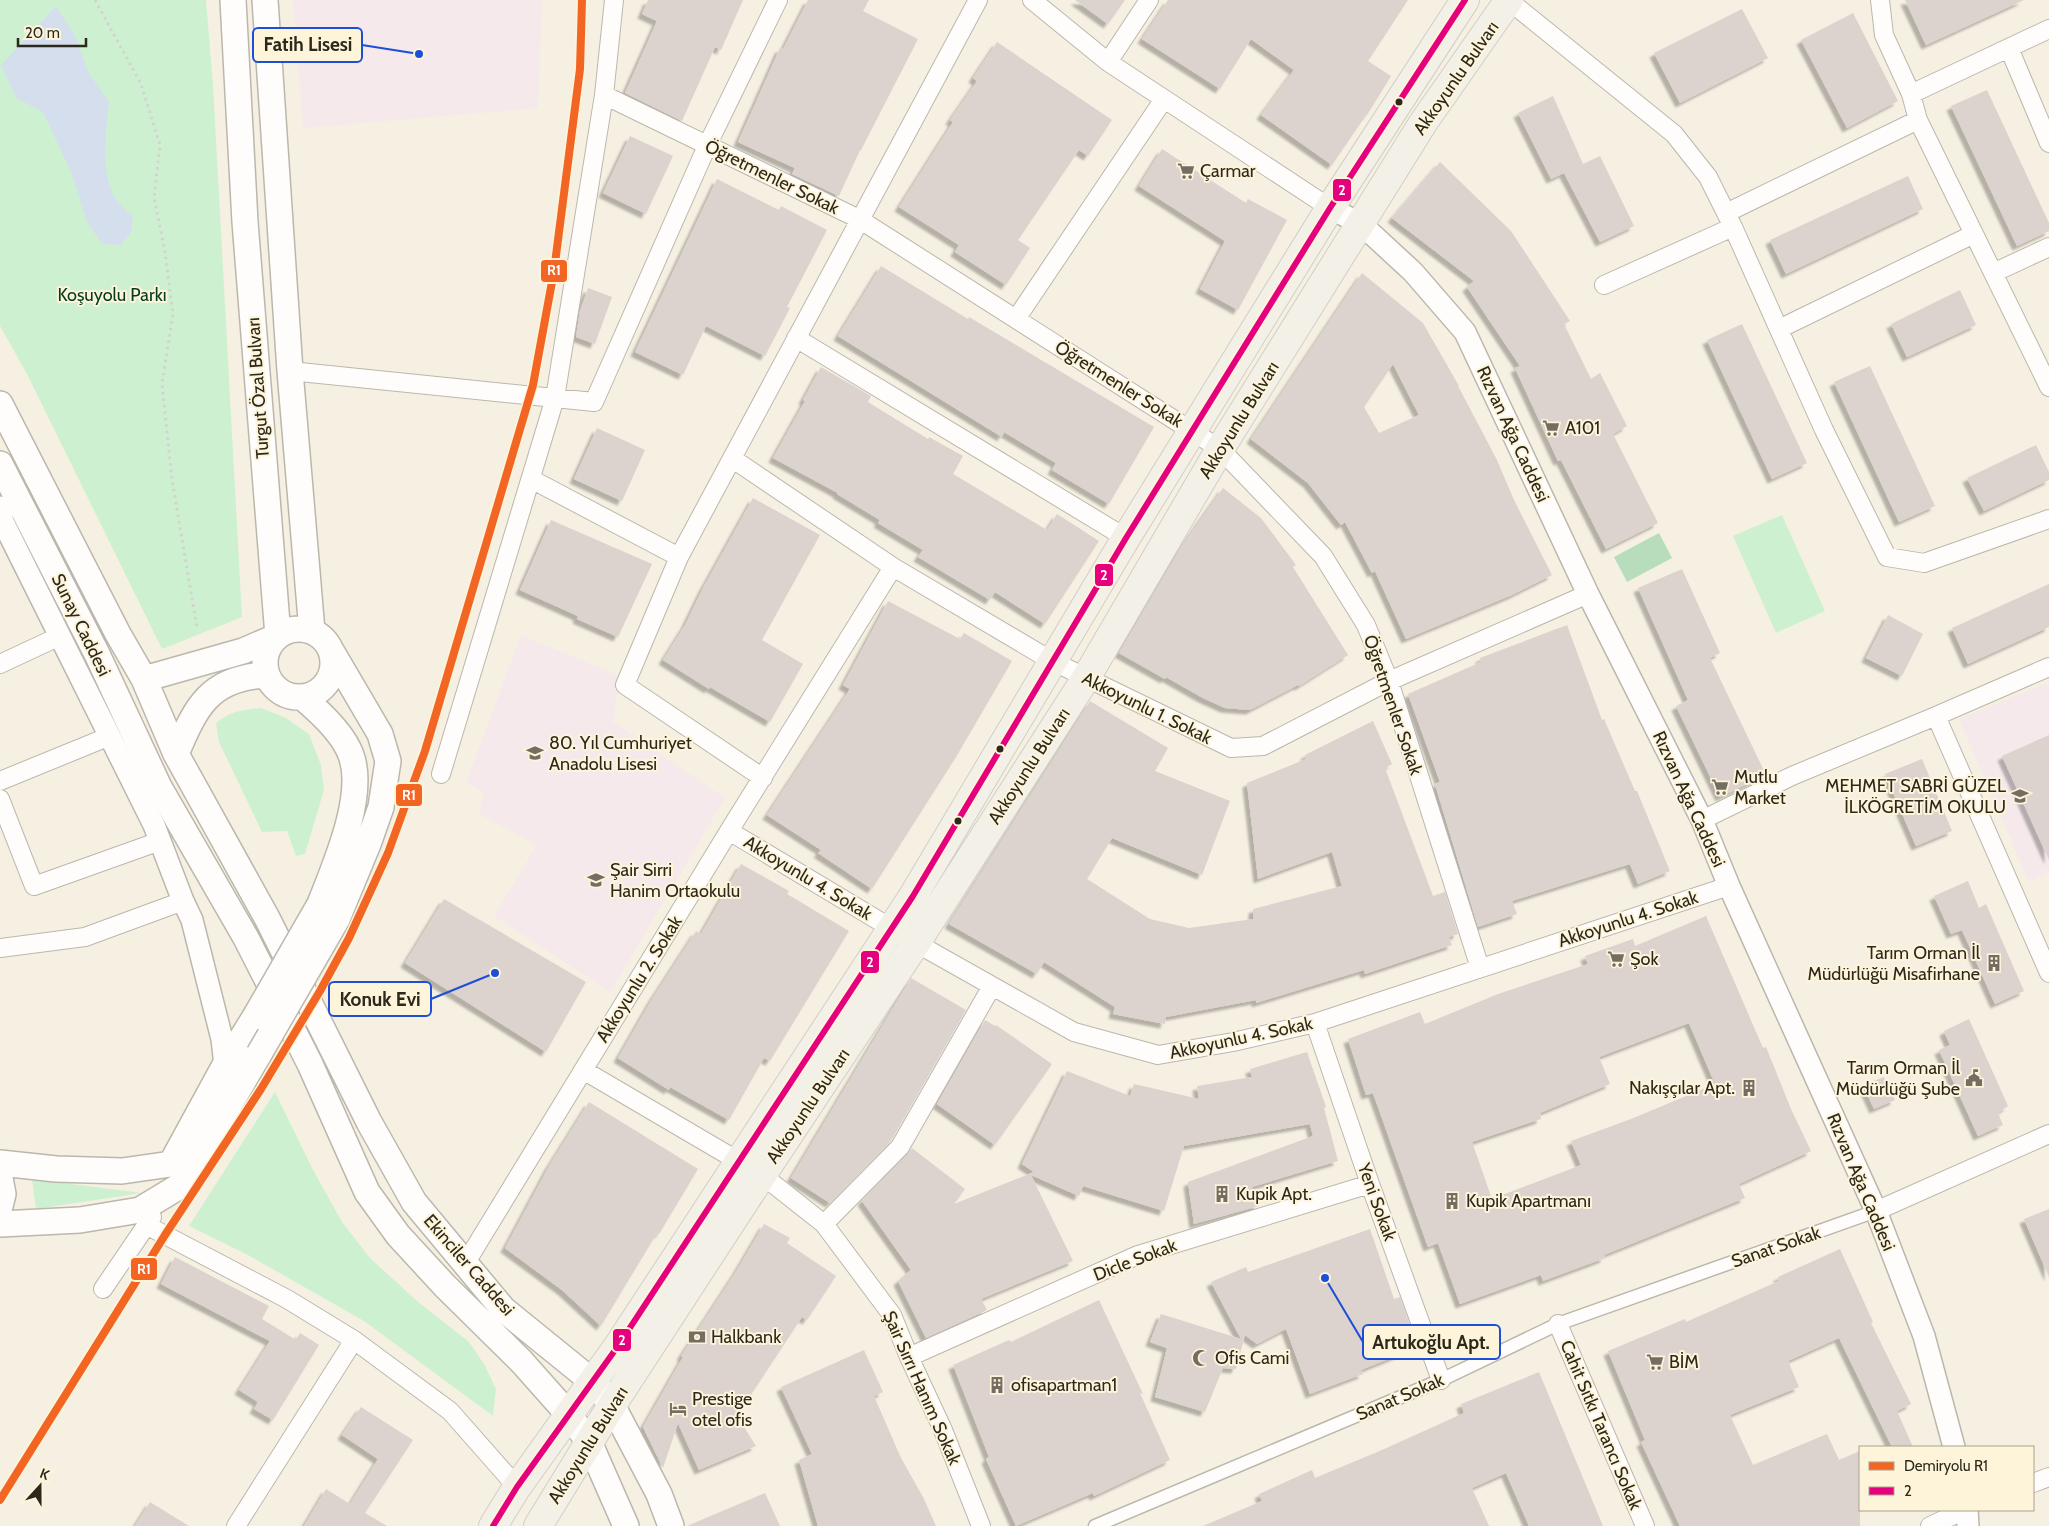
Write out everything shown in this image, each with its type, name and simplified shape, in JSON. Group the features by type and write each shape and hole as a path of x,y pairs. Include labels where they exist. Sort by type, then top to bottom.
{"main road":[{"name":"Turgut Özal Bulvarı","path":"233,0 245,222 278,636"},
{"name":"Turgut Özal Bulvarı","path":"266,0 290,371 320,639 333,657 333,668 329,679 322,688 313,694 302,697"},
{"name":"Akkoyunlu Bulvarı","path":"538,1526 612,1405 892,928 913,896 1126,538 1330,208 1465,0"},
{"name":"Akkoyunlu Bulvarı","path":"493,1526 517,1487 569,1415 916,943 1086,678 1220,448 1424,123 1509,0"},
{"name":"Sunay Caddesi","path":"0,404 118,634 144,679 176,754"},
{"name":"Sunay Caddesi","path":"0,464 7,516 97,654 159,787 246,938 310,1064"},
{"path":"0,1224 80,1220 140,1210 183,1184 259,1054 329,911 368,844 381,807 388,762 380,734 320,639 294,628 243,651 144,679"},
{"path":"0,1163 56,1169 122,1171 171,1164 225,1065 329,911 340,852 356,787 351,755 331,722 302,697 291,696 281,692 266,675 264,664 266,653 270,644 278,636"},
{"path":"176,754 190,721 206,699 224,685 245,676 266,675"},
{"name":"Ekinciler Caddesi","path":"176,754 267,918 368,1122 414,1202 503,1309 593,1382 612,1405 659,1494 671,1526"},
{"name":"Ekinciler Caddesi","path":"310,1064 367,1192 398,1235 445,1286 522,1361 569,1415 589,1442 626,1526"},
{"path":"0,1178 3,1194 0,1206"}],"street":[{"path":"440,774 555,398 604,95 614,0"},
{"path":"290,371 594,402 707,146 778,0"},
{"path":"763,778 625,685 679,557 978,0"},
{"path":"1032,0 1108,62 1330,208"},
{"path":"1108,62 1149,0"},
{"path":"1509,0 1674,134 1708,177 1824,430 1887,557 1924,563 2049,519"},
{"path":"1880,0 1884,35 1911,94 1918,120 1993,274 2043,358 2049,387"},
{"path":"1911,94 2049,29"},
{"path":"2009,48 2049,143"},
{"name":"Öğretmenler Sokak","path":"604,95 859,219 1220,448 1323,556 1366,625 1388,681 1480,968"},
{"path":"1016,319 1164,99"},
{"path":"1604,285 1918,120"},
{"name":"Rızvan Ağa Caddesi","path":"1330,208 1361,224 1413,272 1465,332 1588,594 1702,820 1728,886 1876,1211 1924,1336 1954,1446"},
{"path":"1779,329 1974,234"},
{"path":"1993,274 2049,247"},
{"path":"796,338 1126,538"},
{"name":"Akkoyunlu 1. Sokak","path":"733,459 893,567 1052,661 1230,748 1263,746 1388,681 1588,594"},
{"path":"531,480 679,557"},
{"path":"7,516 60,636 154,825 192,920 222,1039 225,1065"},
{"name":"Akkoyunlu 2. Sokak","path":"465,1264 729,831 893,567"},
{"path":"0,664 60,636"},
{"path":"1702,820 1792,776 2049,667"},
{"path":"1936,716 2049,973"},
{"path":"0,781 110,736"},
{"path":"0,799 34,886 160,841"},
{"name":"Akkoyunlu 4. Sokak","path":"729,831 916,943 1074,1032 1158,1055 1233,1042 1315,1023 1728,886"},
{"path":"0,948 85,936 183,901"},
{"path":"824,1224 900,1147 992,986"},
{"name":"Yeni Sokak","path":"1315,1023 1370,1184 1441,1380"},
{"name":"Şair Sırrı Hanım Sokak","path":"583,1070 751,1168 824,1224 892,1315 943,1430 981,1526"},
{"path":"1876,1211 2049,1134"},
{"path":"103,1289 168,1194 171,1164"},
{"name":"Dicle Sokak","path":"909,1357 1138,1255 1370,1184"},
{"name":"Sanat Sokak","path":"1095,1526 1441,1380 1558,1324 1876,1211"},
{"path":"146,1225 287,1299 354,1340 450,1411 517,1487"},
{"name":"Cahit Sıtkı Tarancı Sokak","path":"1558,1324 1645,1526"},
{"path":"236,1526 354,1340"},
{"path":"2034,1483 2049,1477"},
{"path":"1930,1526 1964,1511"},
{"path":"1966,1511 1968,1526"}],"path":[{"path":"95,0 141,84 160,145 154,197 165,252 173,314 162,384 172,480 197,628"}],"shaded area":[{"path":"293,0 542,0 538,108 303,128"},
{"name":"Şair Sirri Hanim Ortaokulu","path":"521,635 620,676 613,722 725,798 610,992 494,916 537,845 479,814 484,792 466,783"},
{"name":"MEHMET SABRİ GÜZEL İLKÖGRETİM OKULU","path":"2049,682 2049,872 2029,882 1959,719"}],"green space":[{"name":"Koşuyolu Parkı","path":"0,0 206,0 213,85 242,617 162,649 27,374 0,326"},
{"path":"1782,515 1825,611 1776,633 1733,536"},
{"path":"1659,533 1672,558 1627,582 1614,557"},
{"path":"261,708 286,718 309,734 321,765 324,790 305,854 296,856 287,831 262,832 219,742 216,723 237,712"},
{"path":"275,1092 312,1168 342,1222 370,1258 417,1301 469,1342 484,1364 496,1389 493,1416 364,1321 248,1255 189,1226"},
{"path":"32,1179 142,1193 36,1209"}],"water":[{"path":"56,6 77,39 88,72 109,102 106,126 106,168 113,193 119,203 133,216 131,232 121,245 102,244 87,222 71,172 43,112 16,98 1,65"}],"building":[{"path":"648,0 743,0 721,50 715,47 682,121 625,93 657,21 642,14"},
{"path":"808,0 869,0 863,11 918,39 860,150 839,196 792,174 795,168 738,142 780,48 783,49"},
{"path":"1075,0 1125,0 1108,24"},
{"path":"1168,0 1408,0 1368,61 1391,76 1367,115 1332,165 1261,115 1294,70 1251,39 1220,89 1142,39"},
{"path":"1905,0 2024,0 1926,45"},
{"path":"1742,9 1768,58 1680,103 1654,53"},
{"path":"1853,13 1898,101 1847,128 1801,40"},
{"path":"997,42 1112,120 1088,156 1079,150 1018,240 1030,248 1006,285 955,252 959,245 899,207 953,122 950,120 977,81 973,78"},
{"path":"1987,90 2049,223 2049,231 2017,246 1951,106"},
{"path":"1553,96 1583,164 1600,156 1634,226 1600,242 1564,173 1551,179 1518,113"},
{"path":"630,136 673,156 646,214 603,193"},
{"path":"1162,149 1246,203 1248,199 1287,220 1238,310 1200,289 1225,241 1139,186"},
{"path":"1440,162 1511,231 1570,321 1564,324 1591,379 1600,373 1627,426 1613,434 1658,523 1606,549 1561,460 1558,461 1515,368 1520,366 1467,287 1474,281 1392,218"},
{"path":"1908,176 1923,209 1786,274 1770,240"},
{"path":"717,179 779,210 781,206 827,230 787,307 790,308 765,356 706,326 683,375 635,352"},
{"path":"881,266 1154,427 1109,504 1052,470 1056,463 1004,432 1002,437 838,336"},
{"path":"1362,273 1423,323 1459,386 1496,458 1514,500 1552,575 1512,595 1406,639 1375,571 1372,573 1345,522 1341,525 1308,483 1251,439","holes":["1393,364 1419,415 1379,433 1364,407"]},
{"path":"588,288 612,297 595,344 576,337 580,311"},
{"path":"1960,290 1976,325 1907,357 1891,324"},
{"path":"1742,324 1807,463 1772,479 1707,340"},
{"path":"1870,366 1935,506 1899,522 1834,382"},
{"path":"821,367 871,396 868,402 928,439 929,437 963,456 953,474 1047,530 1057,514 1099,541 1045,624 995,592 990,600 918,557 923,550 878,523 880,520 838,493 773,458 805,401 803,400"},
{"path":"597,428 645,450 622,501 574,479"},
{"path":"2036,445 2049,472 2049,480 1984,511 1967,478"},
{"path":"1223,488 1261,518 1296,565 1293,567 1348,655 1299,686 1250,710 1225,708 1166,677 1165,679 1119,653 1180,549"},
{"path":"753,498 820,535 762,640 803,664 770,722 710,687 709,689 663,660 685,625 703,588"},
{"path":"551,520 652,564 618,637 577,619 578,616 520,590"},
{"path":"1682,569 1720,653 1710,658 1766,775 1720,797 1676,706 1688,700 1638,588"},
{"path":"2049,584 2049,627 1968,664 1952,628"},
{"path":"888,601 960,639 964,633 1012,661 956,757 872,889 818,853 821,850 767,815 850,689 843,685"},
{"path":"1888,615 1923,634 1902,676 1866,658"},
{"path":"1567,625 1602,720 1604,719 1635,791 1637,791 1670,871 1638,884 1630,864 1512,901 1517,914 1478,927 1435,784 1440,782 1408,694 1481,662 1480,658"},
{"path":"1090,701 1168,748 1155,771 1230,801 1202,875 1112,838 1087,879 1150,919 1189,928 1253,919 1253,909 1342,886 1332,852 1258,879 1247,783 1306,759 1305,755 1373,721 1392,764 1385,768 1433,896 1445,892 1458,934 1449,937 1452,945 1365,974 1364,970 1256,1003 1256,1000 1166,1017 1165,1024 1113,1014 1115,1007 1044,962 1037,974 949,924"},
{"path":"2049,735 2049,860 2002,756"},
{"path":"1922,759 1952,831 1916,846 1885,774"},
{"path":"741,864 789,891 787,894 849,931 770,1061 764,1058 729,1120 670,1087 669,1090 618,1058 652,999 696,931 701,934"},
{"name":"Tarım Orman İl Müdürlüğü Misafirhane","path":"1968,881 1979,908 1986,904 2024,991 1995,1004 1962,930 1951,934 1934,896"},
{"path":"444,899 586,982 546,1052 405,963"},
{"path":"1706,916 1763,1048 1766,1047 1791,1109 1811,1151 1739,1184 1745,1198 1604,1255 1605,1258 1543,1281 1541,1275 1460,1304 1438,1243 1428,1247 1373,1093 1366,1095 1348,1039 1420,1012 1425,1024 1498,994 1588,964 1585,956 1633,939 1635,946","holes":["1689,1023 1715,1084 1631,1119 1571,1141 1581,1165 1492,1199 1472,1142 1541,1119 1540,1113 1610,1084 1599,1057"]},
{"path":"911,978 966,1010 891,1141 830,1203 791,1178"},
{"name":"Tarım Orman İl Müdürlüğü Şube","path":"1969,1019 2008,1106 1998,1113 2003,1125 1978,1136 1939,1050 1950,1045 1944,1031"},
{"path":"985,1020 996,1025 1052,1064 995,1145 937,1104"},
{"path":"1307,1052 1326,1107 1324,1108 1338,1161 1252,1187 1259,1206 1194,1224 1188,1182 1313,1136 1310,1124 1184,1146 1164,1211 1083,1186 1079,1196 1031,1175 1073,1261 981,1299 987,1310 926,1338 898,1281 911,1270 862,1201 912,1148 965,1189 954,1204 1034,1172 1022,1164 1067,1071 1130,1096 1134,1084 1199,1099 1197,1086 1252,1077 1250,1069"},
{"path":"1884,1077 1895,1100 1874,1109 1863,1085"},
{"path":"589,1102 698,1169 601,1326 562,1290 505,1248 549,1166"},
{"path":"2049,1209 2049,1277 2024,1219"},
{"path":"764,1224 790,1238 787,1243 836,1276 807,1320 802,1317 737,1416 756,1446 699,1470 678,1423 663,1468 643,1427 683,1357 681,1356 737,1270"},
{"path":"1370,1229 1394,1299 1400,1297 1418,1347 1361,1370 1363,1374 1310,1394 1286,1329 1257,1344 1245,1335 1236,1369 1223,1368 1205,1412 1155,1397 1167,1348 1150,1342 1161,1314 1241,1339 1211,1282 1246,1267 1248,1272"},
{"path":"1840,1249 1873,1322 1871,1323 1911,1404 1897,1411 1913,1446 1892,1446 1839,1338 1788,1361 1799,1387 1730,1415 1753,1465 1827,1434 1839,1460 1859,1451 1860,1526 1680,1526 1641,1442 1645,1440 1608,1351 1685,1319 1686,1322 1779,1281 1778,1277"},
{"path":"175,1257 269,1306 262,1319 296,1340 300,1333 319,1345 273,1420 254,1409 258,1402 239,1390 270,1341 161,1284"},
{"path":"1099,1300 1143,1394 1140,1393 1170,1460 1094,1496 1093,1493 1016,1526 986,1459 989,1457 953,1365 1009,1340 1011,1342"},
{"path":"864,1350 883,1392 874,1396 901,1458 923,1497 936,1526 818,1526 799,1460 812,1454 781,1387"},
{"path":"1539,1372 1603,1526 1529,1526 1506,1473 1472,1488 1489,1526 1203,1526 1262,1501 1259,1494 1312,1470 1315,1478 1464,1413 1461,1404"},
{"path":"361,1407 413,1440 365,1513 387,1526 304,1526 326,1489 350,1504 378,1459 342,1435"},
{"path":"765,1493 780,1526 687,1526"},
{"path":"150,1502 189,1526 135,1526"}],"rail line":[{"name":"R1","path":"0,1500 165,1235 261,1089 320,991 349,938 388,853 425,751 533,385 554,271 580,69 582,0"}],"transit line":[{"name":"2","path":"493,1526 517,1487 618,1346 913,896 1126,538 1330,208 1465,0"}],"place":[{"name":"Fatih Lisesi","path":"419,54"},
{"name":"Çarmar","path":"1186,171"},
{"name":"A101","path":"1551,428"},
{"name":"80. Yıl Cumhuriyet Anadolu Lisesi","path":"535,753"},
{"name":"Mutlu Market","path":"1720,787"},
{"name":"MEHMET SABRİ GÜZEL İLKÖGRETİM OKULU","path":"2020,796"},
{"name":"Şair Sirri Hanim Ortaokulu","path":"596,880"},
{"name":"Şok","path":"1616,959"},
{"name":"Tarım Orman İl Müdürlüğü Misafirhane","path":"1994,963"},
{"name":"Konuk Evi","path":"495,973"},
{"name":"Tarım Orman İl Müdürlüğü Şube","path":"1974,1078"},
{"name":"Nakışçılar Apt.","path":"1749,1088"},
{"name":"Kupik Apt.","path":"1222,1194"},
{"name":"Kupik Apartmanı","path":"1452,1201"},
{"name":"Artukoğlu Apt.","path":"1325,1278"},
{"name":"Halkbank","path":"697,1337"},
{"name":"Ofis Cami","path":"1201,1358"},
{"name":"BİM","path":"1655,1362"},
{"name":"ofisapartman1","path":"997,1385"},
{"name":"Prestige otel ofis","path":"678,1409"}]}
